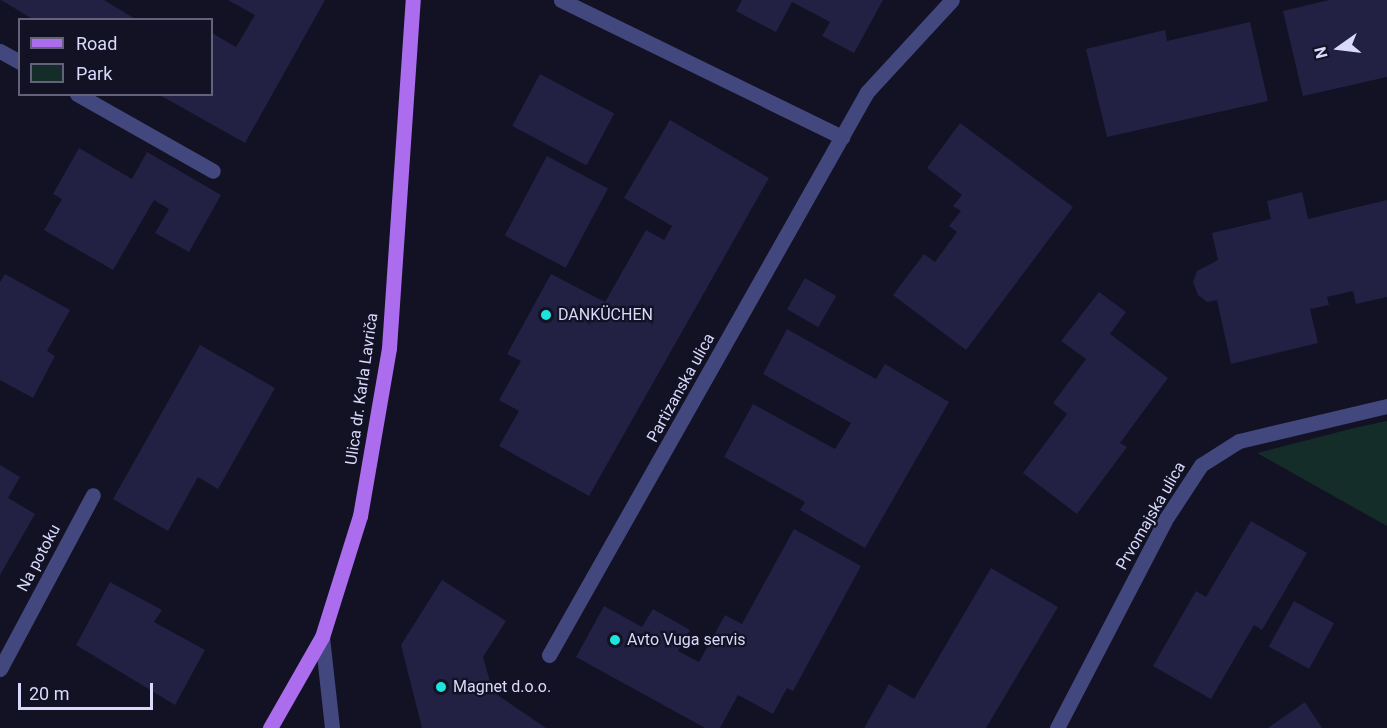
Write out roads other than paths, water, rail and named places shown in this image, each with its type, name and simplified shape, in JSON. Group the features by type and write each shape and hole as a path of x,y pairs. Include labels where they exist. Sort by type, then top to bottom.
{"main road":[{"name":"Ulica dr. Karla Lavriča","path":"270,728 322,637 360,516 389,348 414,0"}],"street":[{"path":"561,0 842,137"},
{"name":"Partizanska ulica","path":"549,655 867,92 952,0"},
{"path":"0,51 18,61"},
{"path":"81,96 213,171"},
{"name":"Prvomajska ulica","path":"1057,728 1167,517 1201,465 1239,441 1387,406"},
{"name":"Na potoku","path":"0,669 93,495"},
{"path":"322,637 333,728"}],"place":[{"name":"DANKÜCHEN","path":"546,315"},
{"name":"Avto Vuga servis","path":"615,640"},
{"name":"Magnet d.o.o.","path":"441,687"}]}
